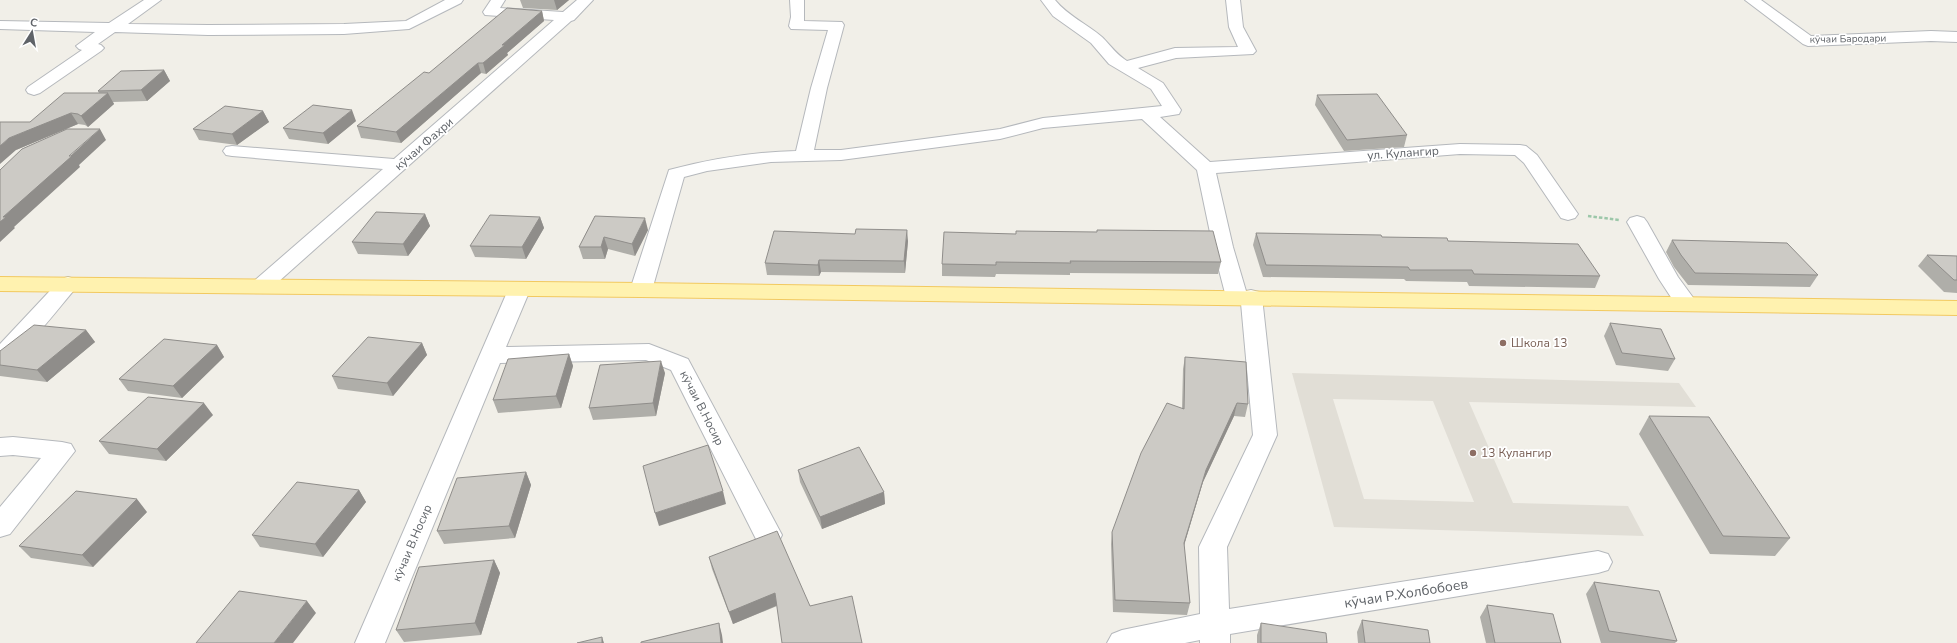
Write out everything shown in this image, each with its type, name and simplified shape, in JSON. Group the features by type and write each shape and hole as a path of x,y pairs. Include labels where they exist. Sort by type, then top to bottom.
{"main road":[{"path":"0,284 1244,297 1957,308"}],"street":[{"path":"34,90 96,48 84,46 154,0"},
{"path":"0,25 111,29 336,30 409,25 456,0"},
{"path":"498,0 490,12 569,16"},
{"name":"кӯчаи Фахри","path":"261,286 586,0"},
{"path":"797,0 798,17 796,26 837,25 819,88 804,156"},
{"path":"641,290 676,174 706,166 771,157 841,154 1000,134 1042,123 1146,114 1173,110 1157,86 1115,61 1096,40 1058,13 1048,0"},
{"path":"1125,67 1175,53 1248,51 1236,27 1233,0"},
{"name":"кӯчаи Бародари","path":"1752,0 1808,41 1932,36 1957,37"},
{"path":"1146,114 1206,168 1222,247 1244,297 1265,434 1213,547 1215,633"},
{"name":"ул. Кулангир","path":"1206,168 1460,149 1520,150 1531,159 1568,214"},
{"path":"232,151 400,165"},
{"path":"1637,222 1669,279 1686,303"},
{"path":"0,357 17,341 68,284"},
{"name":"кӯчаи В.Носир","path":"370,643 519,290"},
{"name":"кӯчаи В.Носир","path":"491,356 649,352 680,365 768,535"},
{"path":"0,447 13,446 62,451 0,526"},
{"name":"кӯчаи Р.Холбобоев","path":"1122,643 1215,633 1598,562"}],"path":[{"path":"1568,214 1637,222"}],"shaded area":[{"name":"13 Кулангир","path":"1292,373 1679,383 1696,407 1469,402 1513,503 1628,506 1644,536 1334,527","holes":["1333,399 1433,401 1474,502 1364,499"]}],"building":[{"path":"507,8 542,11 502,45 505,45 483,63 478,63 396,132 357,126 424,72 429,73"},
{"path":"164,70 141,90 98,91 121,71"},
{"path":"64,93 108,93 81,116 71,113 9,138 0,146 0,122 30,122"},
{"path":"1377,94 1407,135 1347,140 1317,95"},
{"path":"313,105 352,110 323,133 283,128"},
{"path":"225,106 263,111 232,134 193,129"},
{"path":"67,129 100,129 3,217 6,217 0,222 0,170 22,149"},
{"path":"376,212 425,214 403,244 352,242"},
{"path":"490,215 540,217 522,247 470,246"},
{"path":"595,216 645,218 632,244 604,237 601,247 579,247"},
{"path":"856,229 907,230 904,261 819,260 818,265 765,263 774,231 855,234"},
{"path":"1097,230 1213,231 1221,262 1070,261 1071,263 996,262 996,265 942,264 944,232 1016,234 1016,231 1097,232"},
{"path":"1256,233 1381,235 1382,237 1447,238 1448,241 1578,244 1600,276 1474,274 1472,270 1410,270 1408,267 1266,265"},
{"path":"1672,240 1787,243 1818,275 1695,273"},
{"path":"1927,255 1957,256 1957,280 1954,280"},
{"path":"1610,323 1661,329 1675,359 1622,353"},
{"path":"34,325 86,330 37,370 0,365 0,351"},
{"path":"368,337 422,343 387,383 332,376"},
{"path":"164,339 217,345 173,386 119,379"},
{"path":"569,354 556,396 493,400 508,359"},
{"path":"1185,357 1246,362 1248,404 1237,403 1206,470 1184,543 1190,603 1115,600 1112,532 1141,453 1167,403 1184,409"},
{"path":"661,361 653,403 589,408 600,365"},
{"path":"148,397 204,403 157,449 99,441"},
{"path":"1649,416 1709,417 1790,538 1723,536"},
{"path":"708,445 723,491 655,513 643,466"},
{"path":"859,447 884,492 820,517 798,470"},
{"path":"526,472 509,526 437,531 457,478"},
{"path":"297,482 359,490 315,544 252,535"},
{"path":"76,491 137,499 82,555 19,546"},
{"path":"777,531 810,606 852,596 862,643 782,643 775,593 729,612 709,557"},
{"path":"494,560 475,623 396,630 419,567"},
{"path":"1594,582 1659,591 1677,641 1609,631"},
{"path":"239,591 307,601 274,643 196,643"},
{"path":"1487,605 1553,614 1561,643 1495,643"},
{"path":"1362,620 1428,630 1430,643 1365,643"},
{"path":"719,623 721,643 641,643 641,642"},
{"path":"1261,623 1326,633 1327,643 1261,643"},
{"path":"602,637 602,643 577,643"}],"place":[{"name":"Школа 13","path":"1503,343"},
{"name":"13 Кулангир","path":"1473,453"}]}
